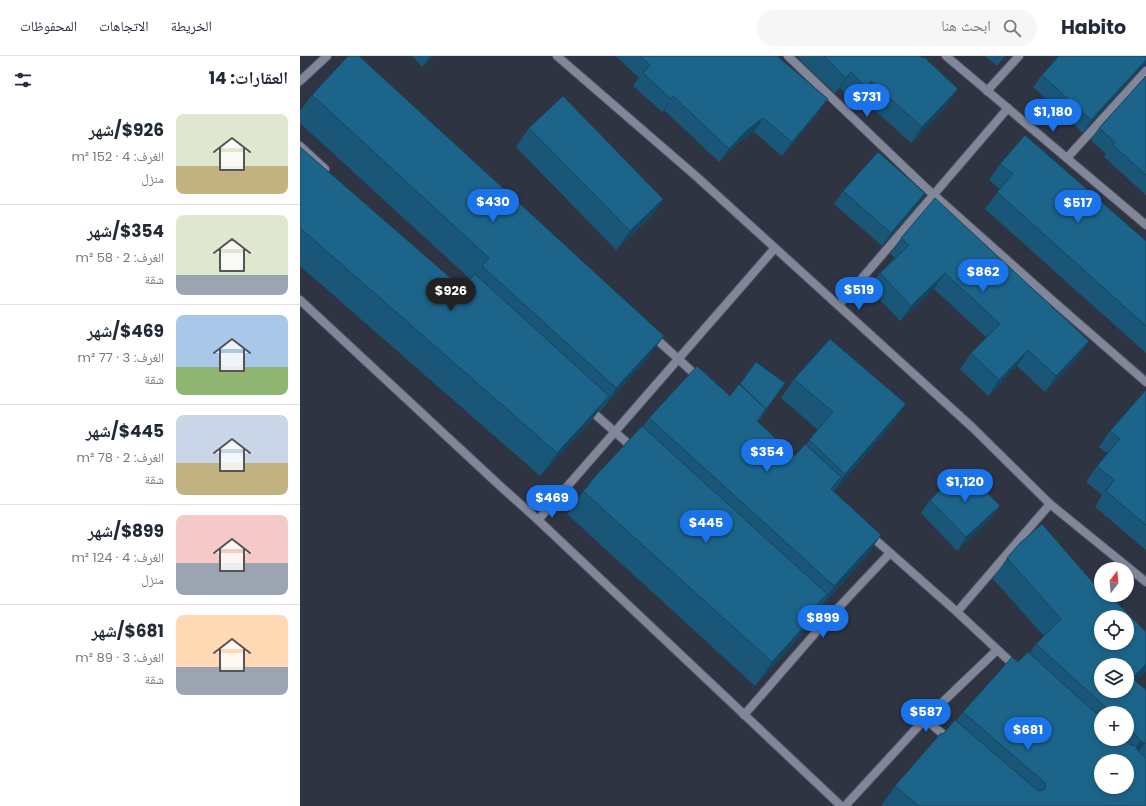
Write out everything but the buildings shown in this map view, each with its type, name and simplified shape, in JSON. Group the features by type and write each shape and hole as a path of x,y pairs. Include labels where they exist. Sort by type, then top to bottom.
{"street":[{"path":"300,81 327,56"},
{"path":"558,56 697,177 972,427 1050,504 1146,582"},
{"path":"788,56 934,195 1053,302 1146,382"},
{"path":"946,56 1146,225"},
{"path":"987,91 1019,56"},
{"path":"1067,158 1146,71"},
{"path":"838,305 1008,108"},
{"path":"300,146 329,173"},
{"path":"538,520 775,248"},
{"path":"300,300 538,520 841,806"},
{"path":"648,331 707,385"},
{"path":"580,400 638,453"},
{"path":"957,612 1050,504"},
{"path":"866,531 1026,676"},
{"path":"744,715 824,623 890,553"},
{"path":"801,602 824,623"},
{"path":"845,806 925,719 997,650"},
{"path":"925,719 955,744"}]}
